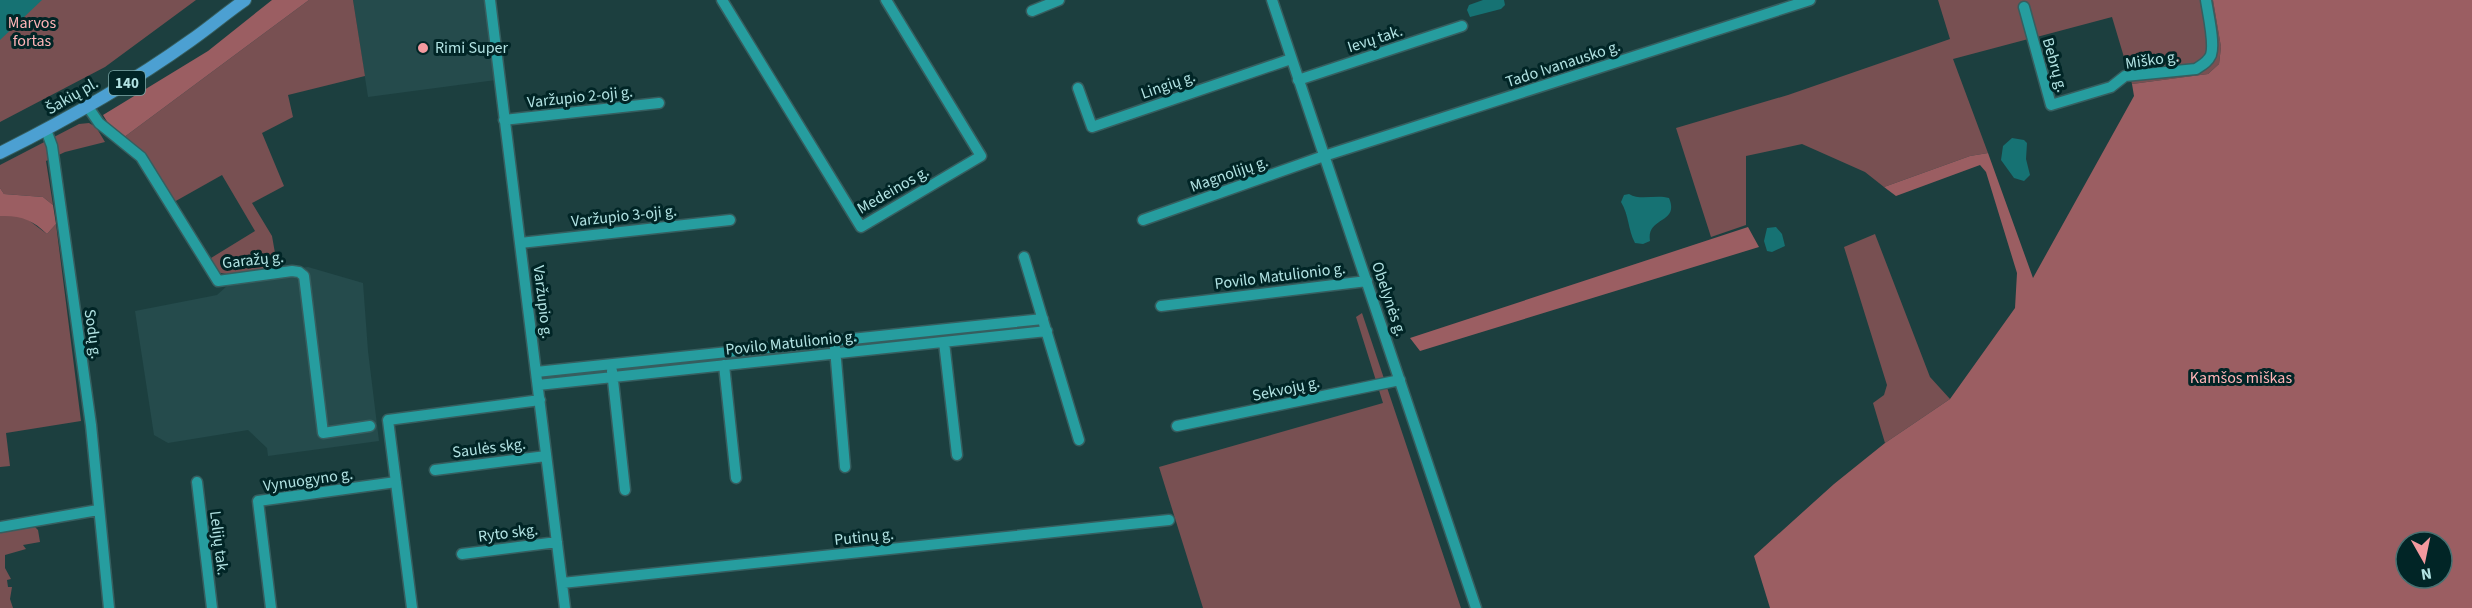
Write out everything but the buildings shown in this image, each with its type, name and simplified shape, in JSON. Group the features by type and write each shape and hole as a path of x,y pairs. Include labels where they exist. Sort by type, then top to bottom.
{"main road":[{"name":"Šakių pl.","path":"0,153 88,107 190,41 245,0"}],"street":[{"name":"Varžupio g.","path":"490,0 565,608"},
{"name":"Medeinos g.","path":"722,0 861,227 981,156 886,0"},
{"path":"1032,11 1059,0"},
{"name":"Obelynės g.","path":"1272,0 1476,608"},
{"name":"Tado Ivanausko g.","path":"1324,156 1810,0"},
{"name":"Miško g.","path":"2110,87 2125,76 2196,69 2206,63 2211,55 2211,44 2206,0"},
{"name":"Bebrų g.","path":"2024,7 2052,105 2110,87"},
{"name":"Ievų tak.","path":"1298,80 1462,26"},
{"name":"Lingių g.","path":"1078,88 1092,127 1291,59"},
{"name":"Varžupio 2-oji g.","path":"504,120 659,104"},
{"name":"Garažų g.","path":"88,107 99,123 141,157 218,281 292,272 299,272 304,276 324,433 370,426"},
{"name":"Sodų g.","path":"46,130 52,147 91,426 109,608"},
{"name":"Magnolijų g.","path":"1143,220 1324,156"},
{"name":"Varžupio 3-oji g.","path":"520,243 730,220"},
{"path":"1024,257 1079,440"},
{"name":"Povilo Matulionio g.","path":"1161,306 1367,280"},
{"name":"Povilo Matulionio g.","path":"536,372 1043,319"},
{"name":"Povilo Matulionio g.","path":"538,384 1047,331"},
{"path":"834,341 845,467"},
{"path":"944,342 957,455"},
{"path":"612,364 625,490"},
{"path":"724,365 736,478"},
{"name":"Sekvojų g.","path":"1177,426 1400,380"},
{"path":"412,608 388,420 540,400"},
{"name":"Saulės skg.","path":"435,470 546,456"},
{"name":"Lelijų tak.","path":"196,482 212,608"},
{"name":"Vynuogyno g.","path":"271,608 258,501 396,483"},
{"path":"0,526 98,510"},
{"name":"Putinų g.","path":"562,583 1170,520"},
{"name":"Ryto skg.","path":"462,554 557,542"}],"shaded area":[{"path":"353,0 486,0 496,80 368,97"},
{"path":"308,267 363,283 368,351 379,441 268,456 267,448 248,430 168,443 154,435 135,311 217,295 238,276"}],"green space":[{"name":"Marvos fortas","path":"0,0 196,0 105,67 0,122"},
{"path":"272,0 309,0 123,138 111,128 103,115 208,51"},
{"path":"309,0 353,0 365,76 288,95 293,117 262,133 284,186 252,203 272,236 278,270 238,276 215,272 211,258 255,231 222,175 174,202 123,138"},
{"path":"1938,0 2213,0 2221,47 2219,64 2208,74 2132,84 2112,17 1953,59 1988,153 1970,156 1884,187 1865,172 1802,144 1746,156 1746,225 1711,237 1676,128 1788,95 1950,39"},
{"name":"Kamšos miškas","path":"2213,0 2472,0 2472,608 1770,608 1754,556 1834,484 1885,443 1950,399 2015,308 2017,273 1986,172 1980,165 1896,196 1884,187 1970,156 1988,153 2033,278 2134,96 2132,84 2208,74 2219,64 2221,47"},
{"path":"89,123 96,127 105,142 65,152 46,161 53,205 43,197 4,194 0,188 0,165 79,124"},
{"path":"0,188 4,194 43,197 53,205 56,224 47,234 26,219 0,216"},
{"path":"14,215 27,219 47,234 56,224 81,421 6,433 10,466 0,467 0,216"},
{"path":"1748,227 1759,247 1420,351 1410,338"},
{"path":"1875,234 1930,377 1950,399 1885,443 1873,403 1884,395 1887,385 1844,247"},
{"path":"1362,313 1461,608 1203,608 1159,467 1383,403 1356,317"},
{"path":"35,527 38,530 40,542 23,545 26,549 5,555 5,568 11,579 7,580 8,587 12,587 10,599 13,608 0,608 0,532"}],"water":[{"path":"0,0 42,0 0,40"},
{"path":"1483,0 1504,0 1505,5 1501,9 1470,17 1467,10 1469,5"},
{"path":"2012,138 2024,140 2027,143 2026,159 2030,175 2024,181 2014,178 2001,160 2003,146"},
{"path":"1624,195 1638,197 1669,198 1670,212 1653,227 1650,241 1643,244 1635,243 1621,202"},
{"path":"1776,227 1782,234 1785,246 1772,252 1767,251 1764,241 1767,228"}],"place":[{"name":"Rimi Super","path":"423,48"}]}
